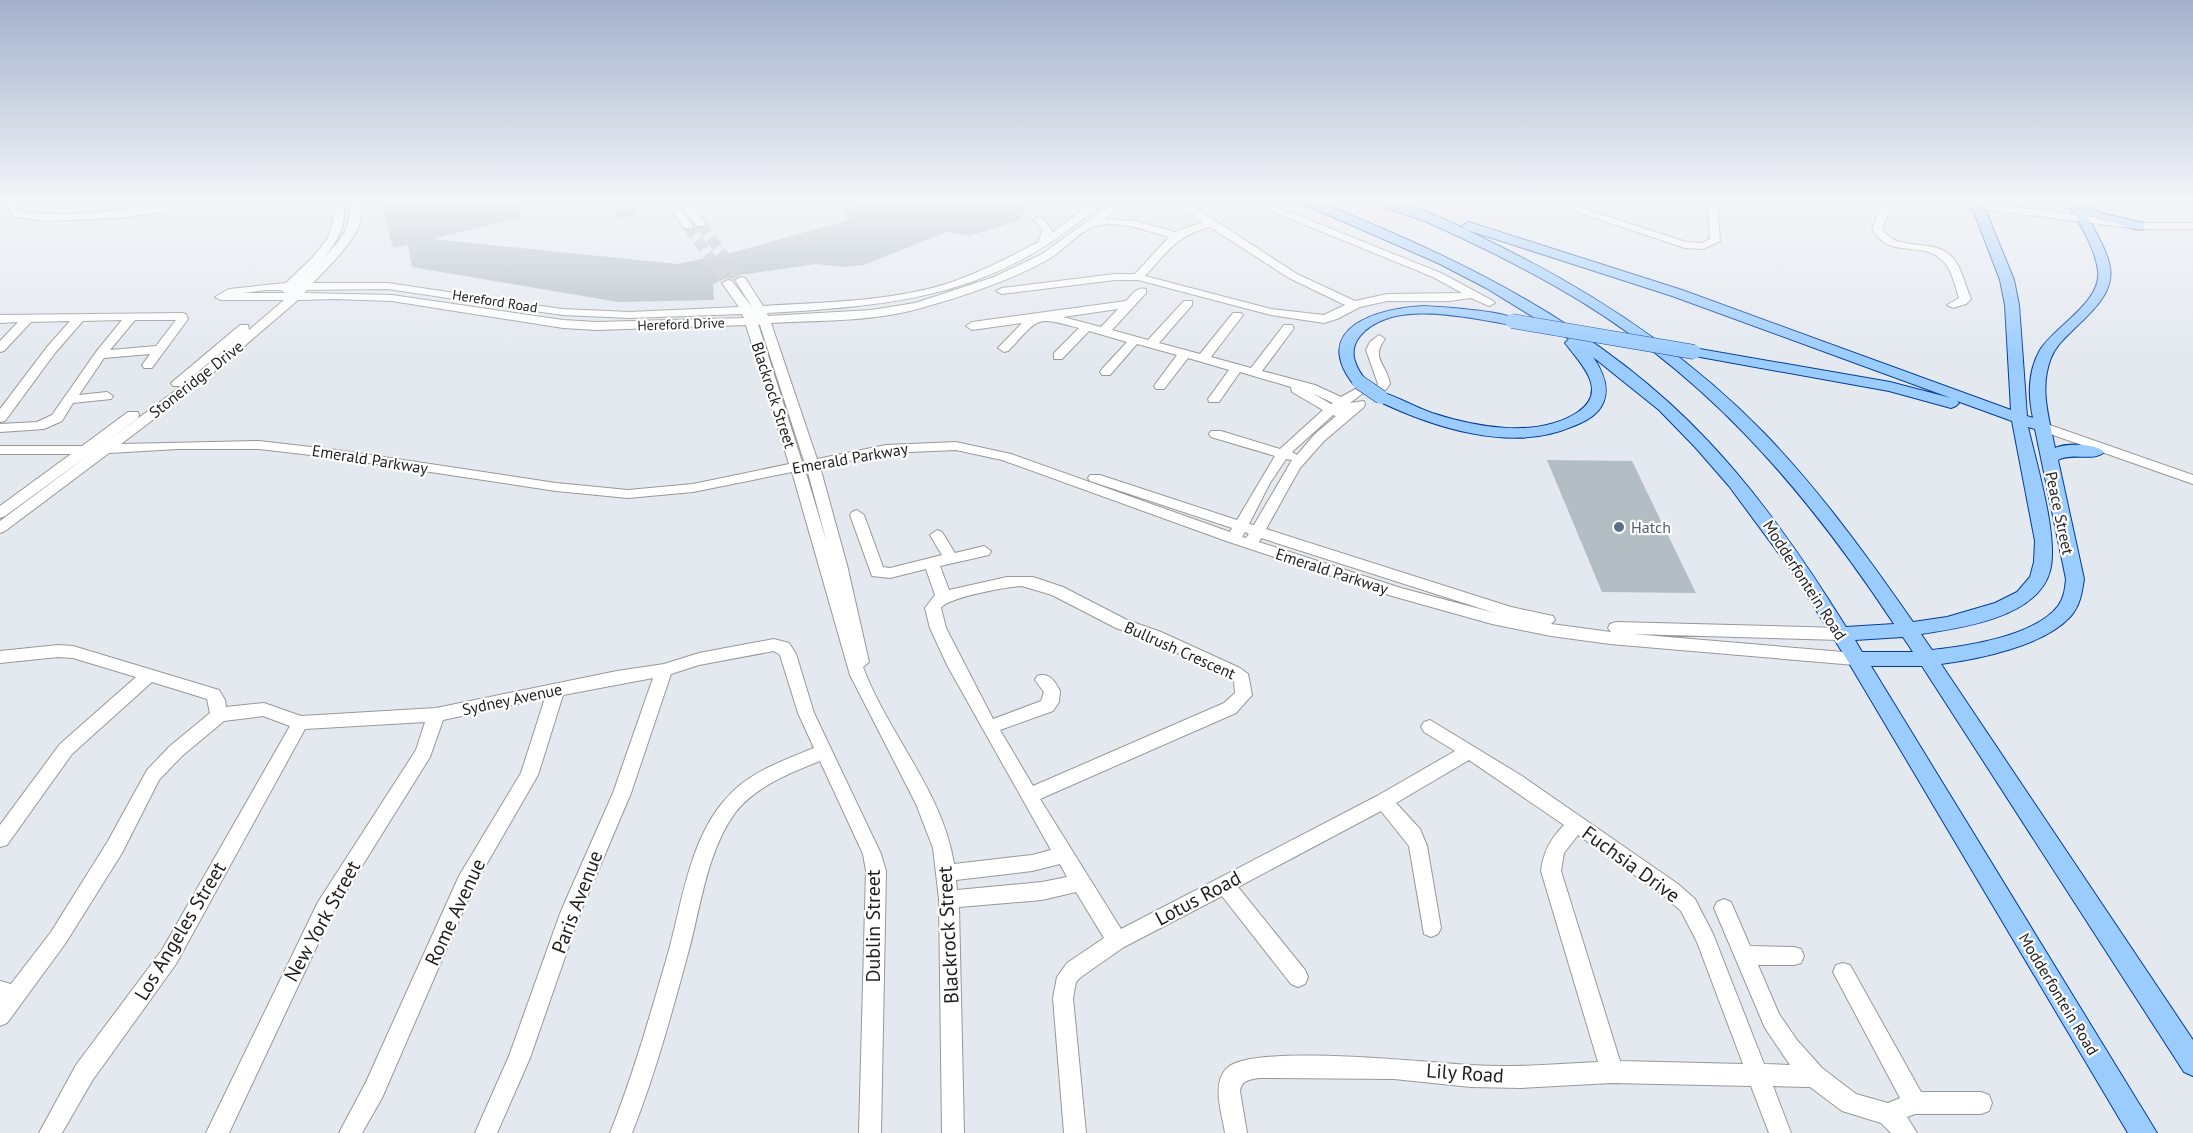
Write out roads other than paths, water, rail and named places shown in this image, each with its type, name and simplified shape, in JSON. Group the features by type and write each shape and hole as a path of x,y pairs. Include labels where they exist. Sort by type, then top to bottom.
{"main road":[{"name":"Modderfontein Road","path":"1428,252 1522,302 1583,341 1627,376 1698,440 1732,476 1760,512 1840,634 2143,1133"},
{"path":"1502,252 1577,293 1625,325 1716,396 1795,475 1909,631 2193,1063"},
{"path":"1552,252 1642,280 1974,402 2041,430"},
{"name":"Peace Street","path":"1840,634 1909,631 1969,618 2002,608 2026,595 2038,581 2044,560 2044,541 2021,422 2012,305 2007,279 1996,252"},
{"name":"Peace Street","path":"1855,659 1927,658 2005,643 2043,627 2061,615 2072,599 2075,579 2041,430 2037,384 2046,352 2099,294 2105,281 2104,268 2097,252"},
{"path":"1522,302 1576,346 1594,370 1599,385 1598,398 1585,414 1562,426 1547,429 1489,430 1430,418 1372,387 1348,366 1345,354 1347,343 1353,333 1376,318 1401,311 1435,310 1512,321 1694,352 1890,387 2021,422"},
{"path":"1974,402 2007,403 2019,398"},
{"path":"2048,458 2064,450 2097,452"}],"street":[{"name":"Stoneridge Drive","path":"302,281 323,252"},
{"name":"Stoneridge Drive","path":"0,513 99,447 219,362 330,252"},
{"path":"763,315 890,300 947,287 996,269 1028,252"},
{"path":"772,338 779,329 788,324 917,306 998,279 1052,252"},
{"path":"1138,277 1162,252"},
{"path":"1256,252 1302,281 1354,305"},
{"path":"1381,252 1437,274 1489,303"},
{"path":"1935,252 1946,257 1965,298 1962,302 1953,305"},
{"path":"1002,291 1115,277 1138,277 1271,312 1328,319 1354,305 1373,299 1402,295 1459,297 1472,294"},
{"name":"Blackrock Street","path":"741,280 752,294 772,338 804,462 841,628 858,675 925,803 942,848 950,899 953,1133"},
{"path":"265,287 302,281"},
{"name":"Hereford Road","path":"302,281 407,288 579,313 763,315"},
{"path":"265,287 292,292"},
{"name":"Hereford Drive","path":"265,287 229,292 221,297 279,297 292,292 392,298 581,325 749,316"},
{"name":"Blackrock Street","path":"699,313 723,305 731,288 749,316 804,462"},
{"path":"1103,332 1142,291"},
{"path":"752,294 773,303 830,307"},
{"name":"Stoneridge Drive","path":"0,528 279,297"},
{"path":"1150,345 1188,303"},
{"path":"972,326 1130,304"},
{"path":"0,319 176,315 183,317 148,366"},
{"path":"763,315 850,315"},
{"path":"1202,360 1237,315"},
{"path":"0,428 13,429 49,424 57,418 100,355 132,316"},
{"path":"1047,316 1287,383 1342,409"},
{"path":"0,418 51,350 80,317"},
{"path":"1004,348 1033,318"},
{"path":"0,348 27,319"},
{"path":"1058,356 1087,327"},
{"path":"1253,374 1288,328"},
{"path":"1237,532 1281,457 1372,387 1374,363 1371,353 1373,344 1379,339"},
{"path":"1106,372 1134,341"},
{"path":"100,355 159,349"},
{"path":"1160,386 1185,355"},
{"path":"1214,399 1236,369"},
{"path":"69,400 107,396"},
{"path":"1254,538 1297,462 1342,409"},
{"path":"2041,430 2193,485"},
{"path":"2041,430 2193,480"},
{"path":"1214,438 1297,462"},
{"name":"Emerald Parkway","path":"0,442 28,439 99,447"},
{"name":"Emerald Parkway","path":"0,450 218,444 280,446 612,493 693,488 804,462 909,446 945,445 980,450 1042,469 1237,532 1397,592 1523,626 1622,639 1855,659"},
{"path":"857,515 877,572 890,573 984,551"},
{"path":"938,535 951,558"},
{"name":"Emerald Parkway","path":"1254,538 1543,619 1622,629 1840,634"},
{"path":"931,563 944,597 937,600 932,611 937,629 1029,796 1117,941"},
{"name":"Bullrush Crescent","path":"944,597 1011,582 1034,582 1118,622 1234,672 1242,678 1244,695 1230,708 1029,796"},
{"name":"Sydney Avenue","path":"219,715 264,709 300,723 436,715 617,676 664,670 693,660 761,645 783,647 791,664"},
{"path":"0,657 66,651 213,694 216,697 219,715 176,751 153,775 110,855 49,951 8,993 0,1016"},
{"name":"Dublin Street","path":"791,664 799,694 823,752 872,854 876,871 870,1133"},
{"name":"Paris Avenue","path":"486,1133 519,1058 571,911 638,750 664,670"},
{"path":"0,839 66,749 149,675"},
{"path":"990,727 1047,706 1052,702 1052,691 1043,680"},
{"name":"Rome Avenue","path":"350,1133 374,1090 466,882 529,774 556,690"},
{"name":"New York Street","path":"217,1133 309,939 342,880 418,761 430,737 436,715"},
{"name":"Los Angeles Street","path":"50,1133 84,1073 169,957 300,723"},
{"name":"Fuchsia Drive","path":"1430,727 1470,751 1671,890 1688,905 1706,940 1780,1133"},
{"name":"Lotus Road","path":"1076,1133 1064,986 1067,977 1074,970 1117,941 1383,801 1470,751"},
{"path":"621,1133 652,1045 691,903 716,830 729,807 762,778 823,752"},
{"path":"1383,801 1413,835 1418,846 1431,928"},
{"path":"1576,825 1555,848 1551,859 1551,871 1611,1072"},
{"path":"947,873 1032,863 1064,855"},
{"path":"950,899 1042,891 1080,883"},
{"path":"1224,884 1298,977"},
{"path":"1724,908 1773,1021 1790,1047 1814,1076 1850,1103 1888,1114 1906,1133"},
{"path":"1744,955 1794,956"},
{"path":"1843,972 1916,1103"},
{"name":"Lily Road","path":"1236,1133 1229,1091 1231,1080 1237,1073 1247,1068 1394,1068 1471,1076 1521,1077 1611,1072 1814,1076"},
{"path":"1888,1114 1916,1103 1981,1103"}],"tunnel":[{"path":"706,252 728,283"},
{"path":"721,252 741,280"}],"place":[{"name":"Hatch","path":"1619,527"}]}
